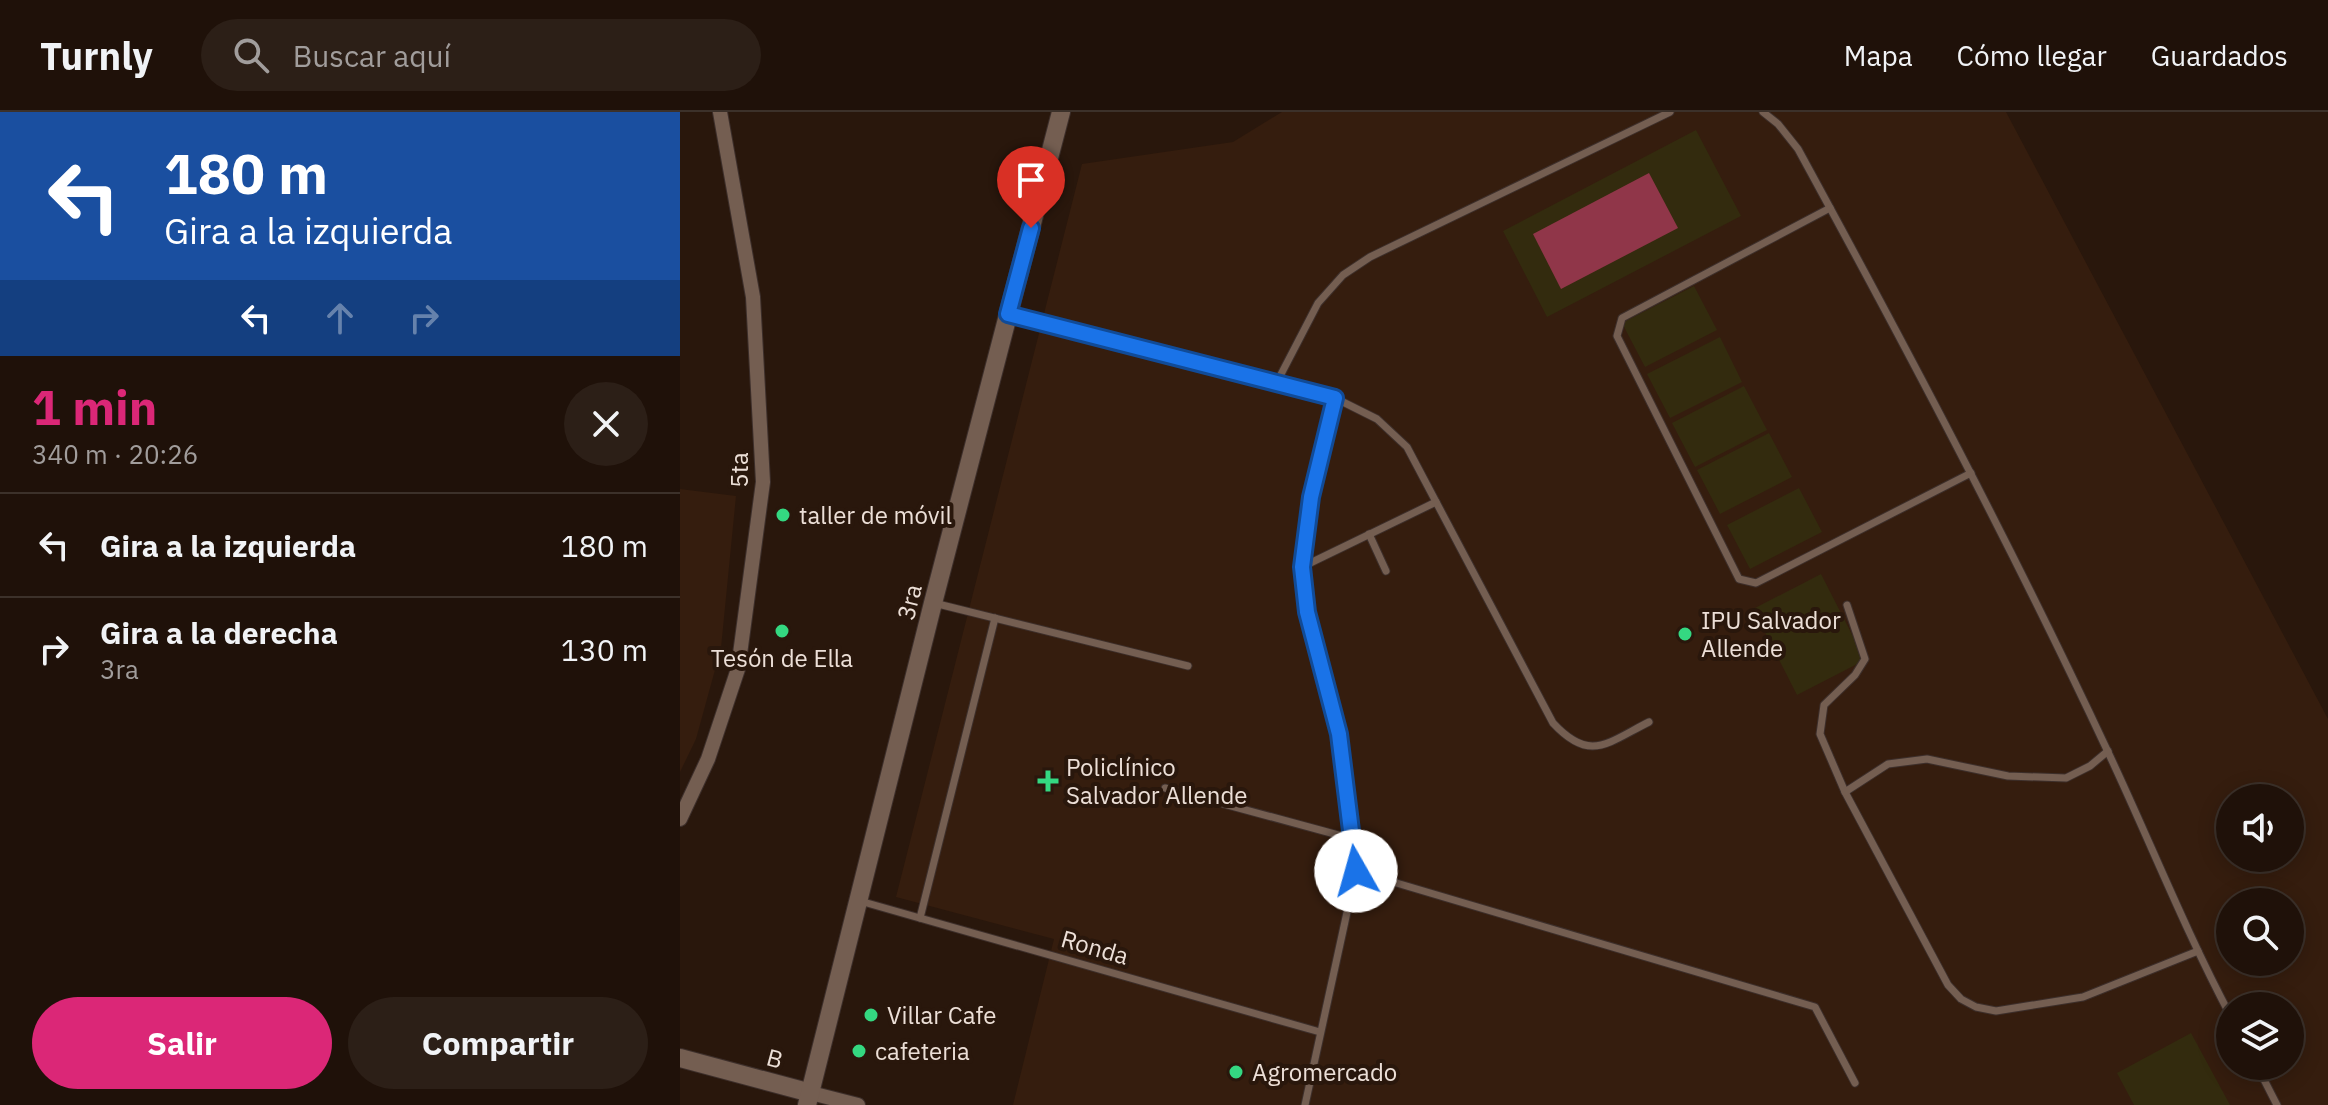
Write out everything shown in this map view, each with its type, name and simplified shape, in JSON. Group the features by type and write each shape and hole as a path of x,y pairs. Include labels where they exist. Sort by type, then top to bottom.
{"street":[{"name":"5ta","path":"680,819 708,759 738,669 763,482 753,297 720,112"},
{"name":"3ra","path":"809,1099 933,603 1061,112"},
{"name":"B","path":"680,1058 809,1099 858,1105"}],"lane":[{"path":"1277,382 1318,303 1343,275 1370,257 1670,112"},
{"path":"1763,112 1778,124 1798,149 1971,473 2108,751 2218,992"},
{"path":"1830,208 1622,318 1617,336 1739,579 1756,583 1971,473"},
{"path":"1008,314 1335,398 1377,419 1407,447 1553,723 1568,739 1586,747 1604,745 1649,722"},
{"path":"1305,1105 1356,871 1339,734 1307,612 1302,567 1311,497 1335,398"},
{"path":"1302,567 1436,502"},
{"path":"1369,534 1386,571"},
{"path":"933,603 1188,666"},
{"path":"1847,605 1865,659 1855,675 1824,705 1820,734 1845,792 1948,985 1961,999 1976,1007 1996,1011 2083,997 2198,951"},
{"path":"920,918 995,618"},
{"path":"1845,792 1888,764 1927,759 2008,776 2066,778 2090,766 2108,751"},
{"path":"1165,788 1353,839"},
{"path":"1356,871 1815,1007 1855,1083"},
{"name":"Ronda","path":"859,901 1320,1032"},
{"path":"2264,1080 2277,1105"}],"shaded area":[{"name":"IPU Salvador Allende","path":"1282,112 2006,112 2328,719 2328,1105 1013,1105 1054,939 896,897 1082,164 1233,142"},
{"path":"1696,130 1741,216 1547,317 1503,231"},
{"path":"1649,173 1678,228 1561,289 1533,234"},
{"path":"1694,286 1717,330 1645,367 1622,323"},
{"path":"1720,337 1742,382 1670,418 1647,374"},
{"path":"1744,386 1767,430 1695,467 1672,423"},
{"path":"1769,433 1792,477 1720,514 1697,470"},
{"path":"1799,488 1822,532 1750,569 1727,525"},
{"path":"680,489 736,496 721,648 696,739 680,772"},
{"path":"1821,574 1865,660 1797,695 1753,609"},
{"path":"2191,1033 2230,1105 2134,1105 2117,1073"}],"place":[{"name":"taller de móvil","path":"783,515"},
{"name":"Tesón de Ella","path":"782,631"},
{"name":"IPU Salvador Allende","path":"1685,634"},
{"name":"Policlínico Salvador Allende","path":"1048,781"},
{"name":"Villar Cafe","path":"871,1015"},
{"name":"cafeteria","path":"859,1051"},
{"name":"Agromercado","path":"1236,1072"}],"route":[{"path":"1031,228 1008,314 1335,398 1311,497 1302,567 1307,612 1339,734 1356,871"}]}
